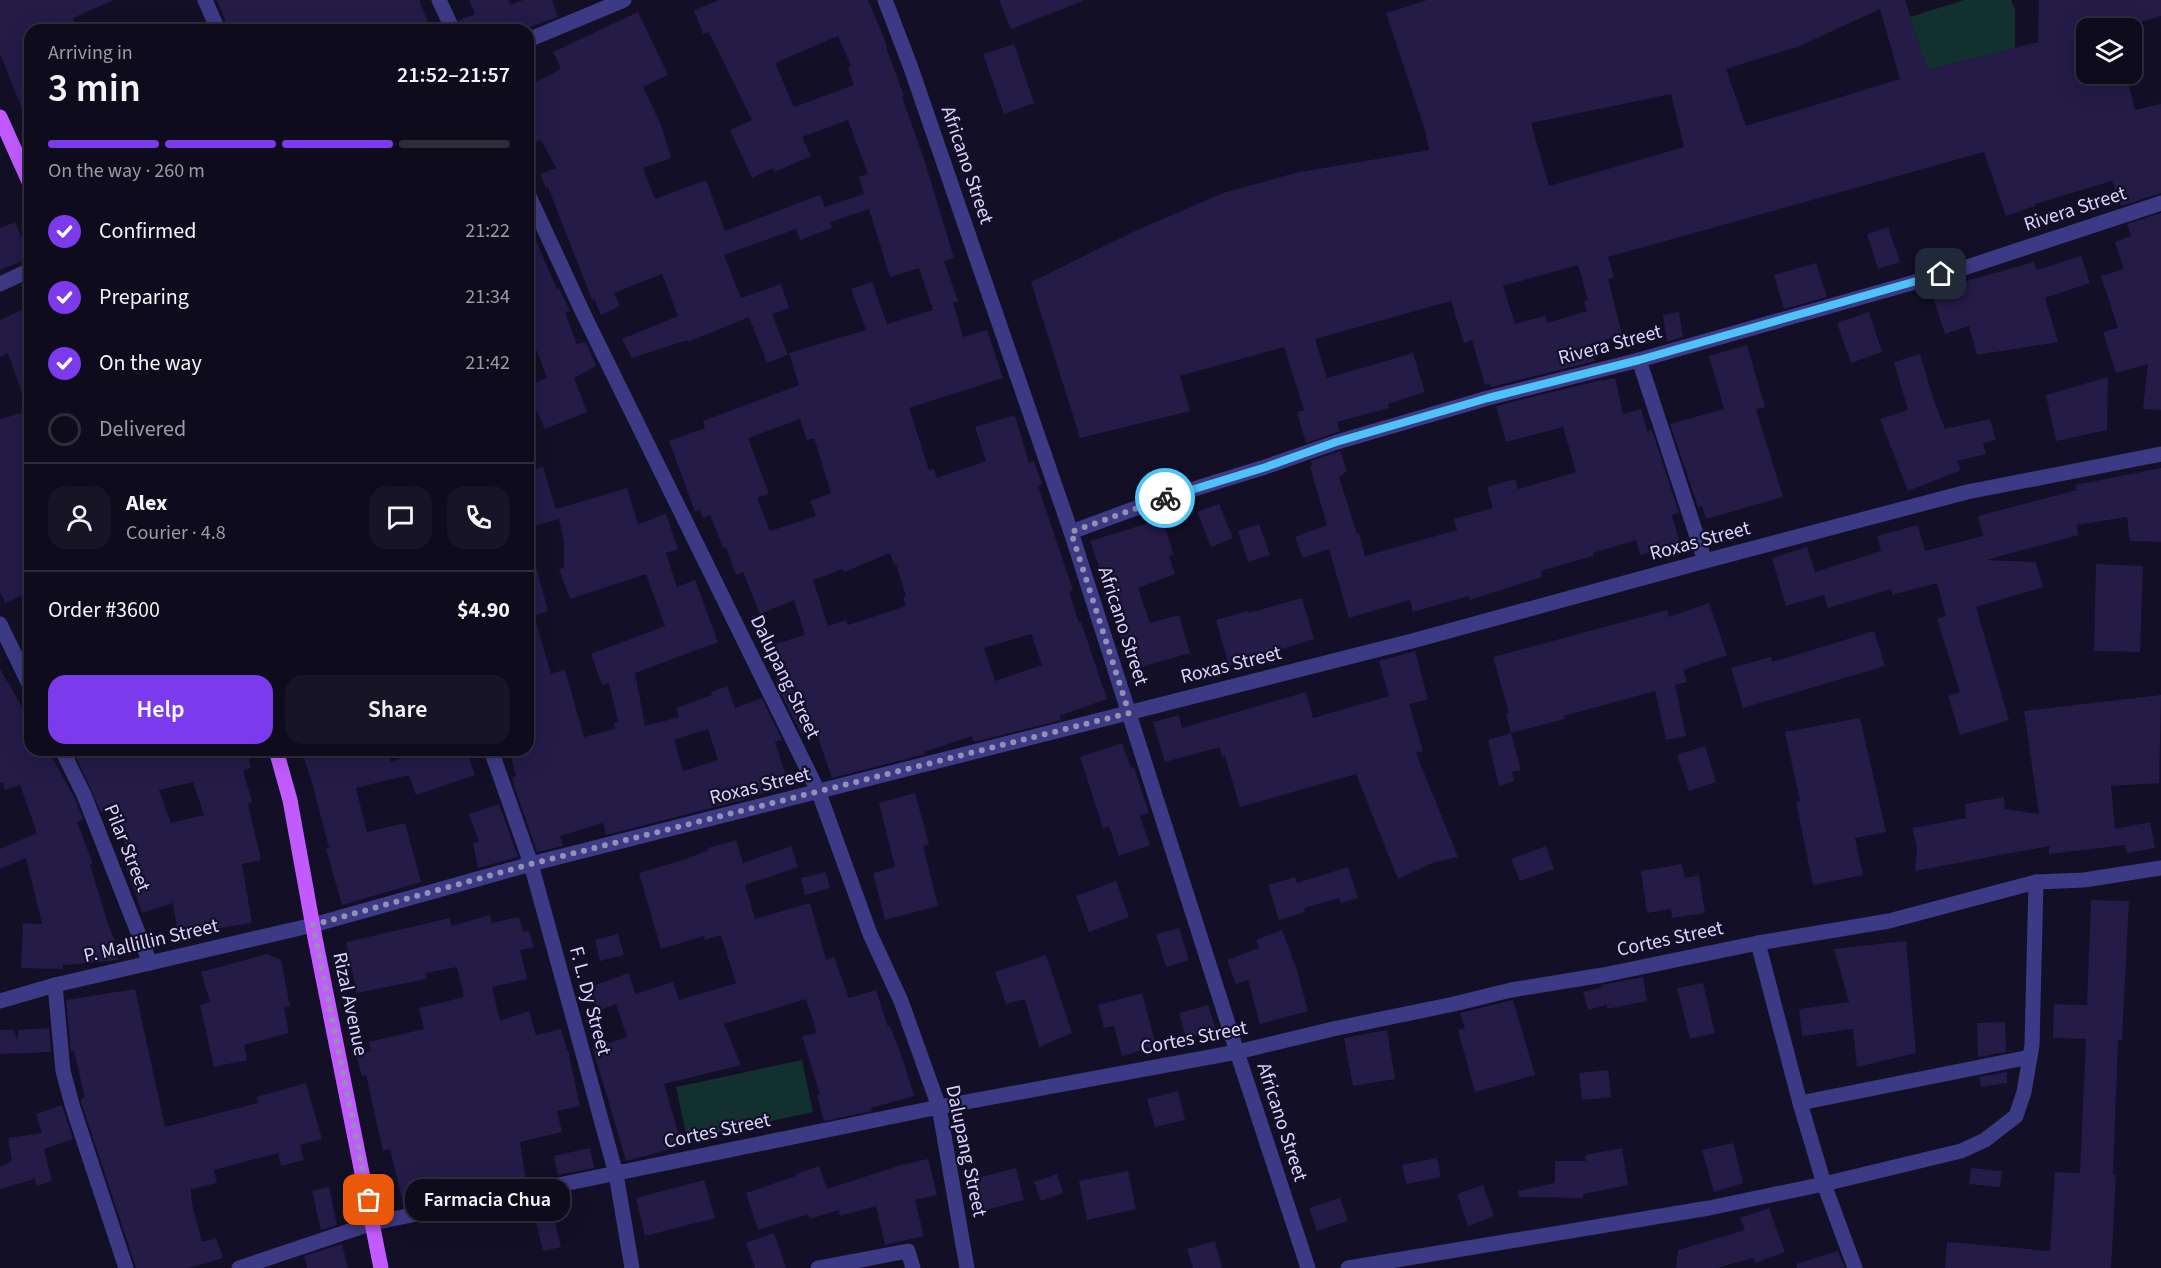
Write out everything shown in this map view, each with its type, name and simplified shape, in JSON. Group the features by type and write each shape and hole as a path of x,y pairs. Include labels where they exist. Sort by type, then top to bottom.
{"main road":[{"path":"0,117 24,171"},
{"name":"Rizal Avenue","path":"278,756 290,800 381,1268"}],"street":[{"path":"205,0 215,24"},
{"path":"439,0 450,24"},
{"path":"534,38 624,0"},
{"name":"Africano Street","path":"885,0 911,68 1071,532 1308,1268"},
{"name":"Rivera Street","path":"1071,532 1158,500 1266,467 1336,442 1488,398 1639,360 1961,269 2161,203"},
{"name":"Dalupang Street","path":"534,207 584,315 819,793 870,934 901,1001 939,1107 967,1268"},
{"path":"0,284 24,273"},
{"path":"1639,360 1705,561"},
{"name":"Roxas Street","path":"313,925 531,864 819,793 1412,641 1967,492 2161,454"},
{"path":"0,624 24,674"},
{"name":"Pilar Street","path":"65,756 84,795 150,963"},
{"name":"F. L. Dy Street","path":"493,756 531,864 616,1174 632,1268"},
{"name":"Cortes Street","path":"240,1268 373,1223 939,1107 1237,1052 1511,990 1604,975 1758,943 1889,921 2036,882 2084,880 2161,868"},
{"path":"1348,1268 1709,1208 1824,1184 1961,1151 1985,1140 2016,1116 2024,1092 2030,1057 2036,882"},
{"name":"P. Mallillin Street","path":"0,1001 55,985 313,925"},
{"path":"1758,943 1824,1184 1855,1268"},
{"path":"55,985 63,1071 126,1268"},
{"path":"1800,1103 2030,1057"},
{"path":"818,1268 908,1251 913,1268"}],"green space":[{"path":"1964,0 2011,0 2015,10 2015,48 1927,70 1910,17"},
{"path":"802,1060 813,1112 687,1139 676,1087"}],"building":[{"path":"0,0 114,0 73,18 74,22 71,24 24,24 24,113 0,54"},
{"path":"217,0 419,0 429,24 227,24"},
{"path":"469,0 508,0 510,5 523,0 552,0 558,17 534,25 461,24 459,20 475,14"},
{"path":"719,0 868,0 885,40 904,96 902,97 923,156 954,258 944,261 958,301 953,302 963,337 987,330 1003,378 909,408 929,470 934,469 937,478 986,461 975,427 1015,415 1029,463 1034,461 1042,484 1038,486 1073,590 1069,592 1107,699 1059,716 1061,720 974,742 972,736 924,752 925,754 832,778 815,729 801,733 780,692 782,691 765,647 805,635 794,600 760,614 743,572 736,575 726,547 723,548 710,515 703,518 700,510 695,512 669,441 705,428 703,421 799,385 789,353 866,330 851,289 872,282 887,324 933,310 919,268 890,277 869,209 830,222 832,228 800,240 796,229 724,255 741,298 781,284 789,308 772,314 788,355 767,363 749,317 688,342 687,340 632,358 622,339 678,316 662,274 614,293 620,306 601,315 594,299 592,300 548,187 546,188 540,174 556,168 541,140 534,143 534,83 561,69 553,52 638,12 668,75 643,87 661,125 671,158 643,168 655,199 706,180 725,231 820,195 825,207 864,194 859,177 868,174 848,120 802,137 811,156 775,172 773,168 752,178 730,130 752,120 709,32 703,34 694,10","holes":["838,36 851,66 848,67 854,85 794,107 775,63","800,419 807,440 814,438 831,493 810,501 816,516 770,531 757,498 769,494 748,438","890,553 906,596 903,597 906,606 848,625 846,620 828,626 813,580 843,569 844,572","1031,634 1042,665 995,681 984,648"]},
{"path":"999,0 1083,0 1083,1 1011,29"},
{"path":"1427,0 1905,0 1927,70 2038,42 2039,0 2161,0 2161,16 2142,22 2142,18 2076,18 2076,84 2128,84 2135,110 2161,104 2161,193 2121,206 2112,181 2035,204 2035,206 2006,216 1984,152 1608,257 1614,277 1608,279 1622,335 1589,344 1595,361 1491,387 1490,383 1485,385 1472,340 1464,343 1451,301 1315,339 1327,378 1413,353 1425,392 1388,404 1389,408 1337,422 1340,431 1306,443 1297,412 1304,410 1284,347 1180,376 1190,411 1080,438 1031,282 1135,231 1223,193 1295,173 1429,150 1424,127 1386,13","holes":["1880,9 1900,79 1746,126 1726,69 1800,46","1671,94 1684,147 1549,186 1531,123","1578,265 1588,300 1584,301 1587,311 1547,323 1545,316 1515,324 1503,286"]},
{"path":"1014,44 1034,103 1004,114 983,54"},
{"path":"2161,213 2161,410 2143,409 2148,364 2116,373 2103,332 2118,328 2101,276 2124,269 2115,242 2131,236 2127,224"},
{"path":"15,222 24,244 24,260 0,270 0,228"},
{"path":"1888,227 1900,262 1878,269 1867,234"},
{"path":"534,237 557,289 559,288 570,311 565,313 577,344 586,342 596,366 574,378 587,412 545,429 534,406 534,383 547,378 534,344"},
{"path":"2081,256 2090,283 2045,298 2058,342 1977,355 1969,326 1945,334 1931,291 2034,262 2037,270"},
{"path":"1816,263 1827,297 1784,309 1774,275"},
{"path":"24,309 24,399 8,353 0,357 0,320"},
{"path":"1679,312 1683,337 1667,342 1663,315"},
{"path":"1869,312 1882,352 1851,363 1837,323"},
{"path":"1747,345 1765,407 1756,409 1783,497 1706,519 1702,506 1698,507 1670,424 1724,409 1709,356"},
{"path":"1920,354 1945,429 1990,419 1996,440 1983,443 1986,454 1957,461 1961,470 1908,491 1880,419 1908,410 1894,362"},
{"path":"2108,377 2107,430 2056,441 2046,395"},
{"path":"1615,378 1623,414 1641,409 1647,431 1652,430 1679,513 1672,515 1680,544 1640,555 1636,540 1593,553 1593,556 1541,571 1542,577 1470,600 1469,596 1413,612 1410,600 1349,618 1329,549 1303,558 1295,537 1327,525 1310,467 1312,466 1311,461 1340,451 1347,471 1339,477 1365,556 1457,530 1454,519 1493,508 1487,487 1515,479 1518,489 1576,472 1563,427 1506,442 1496,406"},
{"path":"24,413 24,595 5,603 0,592 0,419"},
{"path":"543,467 558,516 556,509 627,488 638,524 666,514 678,549 666,553 677,587 695,580 718,642 635,673 645,726 679,717 676,708 712,695 711,692 727,686 735,708 762,698 782,740 775,742 789,785 742,800 606,835 603,823 560,836 563,846 537,852 515,789 512,777 516,776 511,756 534,756 534,616 551,674 565,670 584,737 615,729 614,723 618,721 609,683 602,685 591,654 665,626 646,574 570,599 559,569 564,568 564,542 559,519 534,526 534,469","holes":["708,729 718,760 683,771 674,740"]},
{"path":"2161,468 2161,542 2130,541 2127,517 2076,525 2079,535 1986,560 2036,562 2043,587 1976,607 2009,720 1960,735 1948,696 1960,692 1937,619 1946,616 1937,583 1892,595 1891,589 1828,608 1824,595 1786,606 1772,558 1807,547 1815,572 1881,551 1877,536 1918,525 1925,551 1983,536 1978,516 2077,490 2075,485"},
{"path":"1219,504 1233,538 1211,547 1197,512"},
{"path":"1162,519 1174,555 1169,556 1175,574 1138,588 1150,623 1179,615 1190,653 1131,670 1119,632 1122,631 1090,541"},
{"path":"1259,524 1270,555 1248,562 1238,531"},
{"path":"534,560 548,611 534,616"},
{"path":"2096,564 2143,566 2140,652 2094,651"},
{"path":"1302,598 1314,639 1229,666 1216,620"},
{"path":"1709,603 1727,655 1683,670 1687,682 1675,685 1686,736 1666,740 1655,691 1511,733 1506,714 1509,713 1493,657 1667,610 1669,617"},
{"path":"1874,631 1885,666 1743,708 1731,668 1771,657 1772,662"},
{"path":"1415,651 1428,699 1409,704 1423,751 1416,753 1458,857 1432,863 1398,879 1356,774 1240,807 1225,756 1222,757 1220,747 1165,762 1153,722 1179,715 1182,728 1306,692 1313,718 1389,696 1379,661"},
{"path":"0,669 24,711 24,756 51,756 75,799 83,819 77,822 93,864 90,865 117,947 118,960 63,965 63,969 21,968 23,923 42,924 26,858 0,869 0,849 37,833 20,785 5,790 3,782 0,783"},
{"path":"2161,695 2159,783 2111,786 2115,829 2150,822 2155,848 2127,853 2125,845 2049,854 2049,846 1915,871 1917,847 1912,828 1966,818 1965,804 2004,797 2005,809 2039,814 2024,711"},
{"path":"1860,718 1886,832 1855,838 1863,875 1813,885 1796,802 1800,801 1785,732"},
{"path":"1511,733 1521,770 1512,772 1514,781 1499,786 1488,740"},
{"path":"1122,743 1131,768 1134,767 1149,813 1140,816 1150,845 1119,856 1109,826 1103,828 1080,757"},
{"path":"1705,746 1716,782 1689,791 1677,755"},
{"path":"76,756 248,756 251,768 243,770 252,802 248,804 261,860 242,864 252,923 178,935 173,903 142,913 124,861 130,858 111,807 101,812","holes":["193,782 204,815 171,823 159,790"]},
{"path":"303,756 389,756 391,762 408,756 468,756 475,775 416,795 409,775 356,788 367,832 405,823 421,882 342,905 326,849 329,848"},
{"path":"915,793 929,844 923,846 938,906 885,920 873,873 895,867 879,803"},
{"path":"499,804 518,857 478,868 473,843 479,842 469,814"},
{"path":"736,840 743,863 791,846 798,867 745,885 755,919 810,903 826,960 834,957 849,998 876,990 914,1096 871,1108 872,1111 824,1121 817,1095 820,1094 802,1036 817,1033 806,999 724,1024 741,1065 664,1084 682,1146 626,1161 593,1049 627,1037 616,1004 597,1011 591,993 596,991 595,985 629,973 635,994 673,982 679,1000 736,983 721,935 705,940 704,936 661,949 639,873 683,860 709,850 708,848"},
{"path":"1546,846 1554,869 1520,881 1511,859"},
{"path":"1682,864 1685,878 1699,875 1705,913 1672,918 1671,909 1647,913 1641,871"},
{"path":"1348,867 1358,898 1341,903 1339,898 1304,908 1305,912 1279,920 1268,885 1295,877 1297,883"},
{"path":"826,872 830,888 805,895 801,878"},
{"path":"1116,881 1129,917 1089,932 1076,896"},
{"path":"2091,900 2129,901 2122,1040 2118,1040 2113,1175 2116,1175 2111,1268 1945,1268 1947,1242 2050,1251 2055,1172 2080,1173 2086,1039 2053,1038 2054,1004 2087,1005"},
{"path":"490,915 492,923 519,917 523,932 529,931 534,947 520,950 527,979 492,987 500,1021 529,1011 536,1035 561,1029 580,1106 557,1111 562,1132 520,1142 526,1182 499,1187 499,1185 404,1207 390,1149 383,1151 366,1075 362,1076 356,1055 371,1051 369,1042 424,1029 419,1008 464,997 457,967 426,973 426,979 357,993 346,942 450,918 451,926"},
{"path":"1179,928 1189,960 1166,967 1156,934"},
{"path":"1282,930 1297,970 1308,1011 1260,1024 1248,980 1236,984 1227,960 1259,948 1256,940"},
{"path":"618,934 624,955 600,961 595,940"},
{"path":"1906,941 1916,1053 1857,1067 1853,1029 1802,1036 1799,1009 1849,1002 1834,949"},
{"path":"267,954 281,960 290,1006 284,1008 289,1033 244,1045 247,1060 214,1067 200,1005 210,1002 201,972"},
{"path":"1046,955 1072,1033 1039,1047 1025,999 1006,1004 995,972"},
{"path":"1643,977 1647,1001 1607,1009 1607,1005 1588,1010 1583,992 1603,987 1602,985"},
{"path":"1703,983 1715,1033 1690,1039 1677,988"},
{"path":"135,989 165,1127 258,1103 256,1097 306,1083 322,1139 300,1145 304,1160 281,1166 278,1153 214,1170 217,1183 191,1189 192,1204 202,1242 216,1238 223,1258 188,1268 136,1268 82,1105 81,1099 85,1098 74,1051 71,1051 66,1000"},
{"path":"1142,993 1156,1046 1122,1056 1114,1026 1104,1028 1098,1005"},
{"path":"1513,1000 1535,1075 1475,1092 1458,1030 1465,1028 1460,1013"},
{"path":"1208,1005 1216,1030 1186,1038 1179,1013"},
{"path":"2005,1022 2006,1052 1978,1057 1977,1023"},
{"path":"49,1028 51,1052 0,1054 0,1030 14,1030 18,1041 18,1030"},
{"path":"1387,1030 1395,1079 1353,1086 1344,1038"},
{"path":"1608,1070 1611,1097 1582,1100 1579,1073"},
{"path":"2007,1072 2007,1083 1981,1087 1979,1077"},
{"path":"1178,1091 1185,1120 1155,1127 1147,1099"},
{"path":"62,1105 73,1139 44,1149 52,1181 36,1186 35,1179 0,1189 0,1167 12,1161 8,1138 42,1133 36,1114"},
{"path":"1733,1143 1743,1183 1714,1192 1702,1150"},
{"path":"590,1148 594,1168 558,1175 554,1156"},
{"path":"1622,1148 1628,1185 1583,1194 1583,1198 1519,1197 1518,1191 1555,1183 1555,1161 1586,1161 1585,1155"},
{"path":"1437,1158 1441,1177 1406,1184 1402,1165"},
{"path":"928,1159 937,1195 915,1200 924,1236 885,1245 876,1206 840,1216 839,1210 810,1219 808,1214 758,1230 746,1193 819,1166 827,1189 901,1165"},
{"path":"1016,1168 1024,1200 982,1211 974,1179"},
{"path":"1971,1168 2002,1171 2000,1187 1969,1184"},
{"path":"1128,1171 1136,1209 1087,1220 1079,1181"},
{"path":"1057,1174 1063,1193 1041,1201 1034,1182"},
{"path":"704,1180 715,1218 645,1236 636,1198"},
{"path":"1483,1185 1494,1216 1468,1226 1457,1194"},
{"path":"329,1187 337,1225 321,1230 312,1191"},
{"path":"1340,1198 1348,1221 1317,1231 1309,1208"},
{"path":"1769,1208 1785,1252 1755,1263 1753,1258 1717,1268 1676,1268 1678,1250 1745,1230 1740,1218"},
{"path":"554,1218 561,1247 543,1251 536,1223"},
{"path":"774,1233 786,1268 755,1268 746,1243"},
{"path":"1215,1241 1222,1268 1193,1268 1187,1249"},
{"path":"342,1244 348,1268 307,1268 304,1256"},
{"path":"1838,1251 1845,1268 1797,1268 1796,1264"}],"way so far":[{"path":"369,1200 313,925 531,864 1129,713 1071,532 1165,498"}],"place":[{"name":"Farmacia Chua","path":"369,1200"}],"route":[{"path":"1165,498 1266,467 1336,442 1488,398 1639,360 1941,274"}]}
